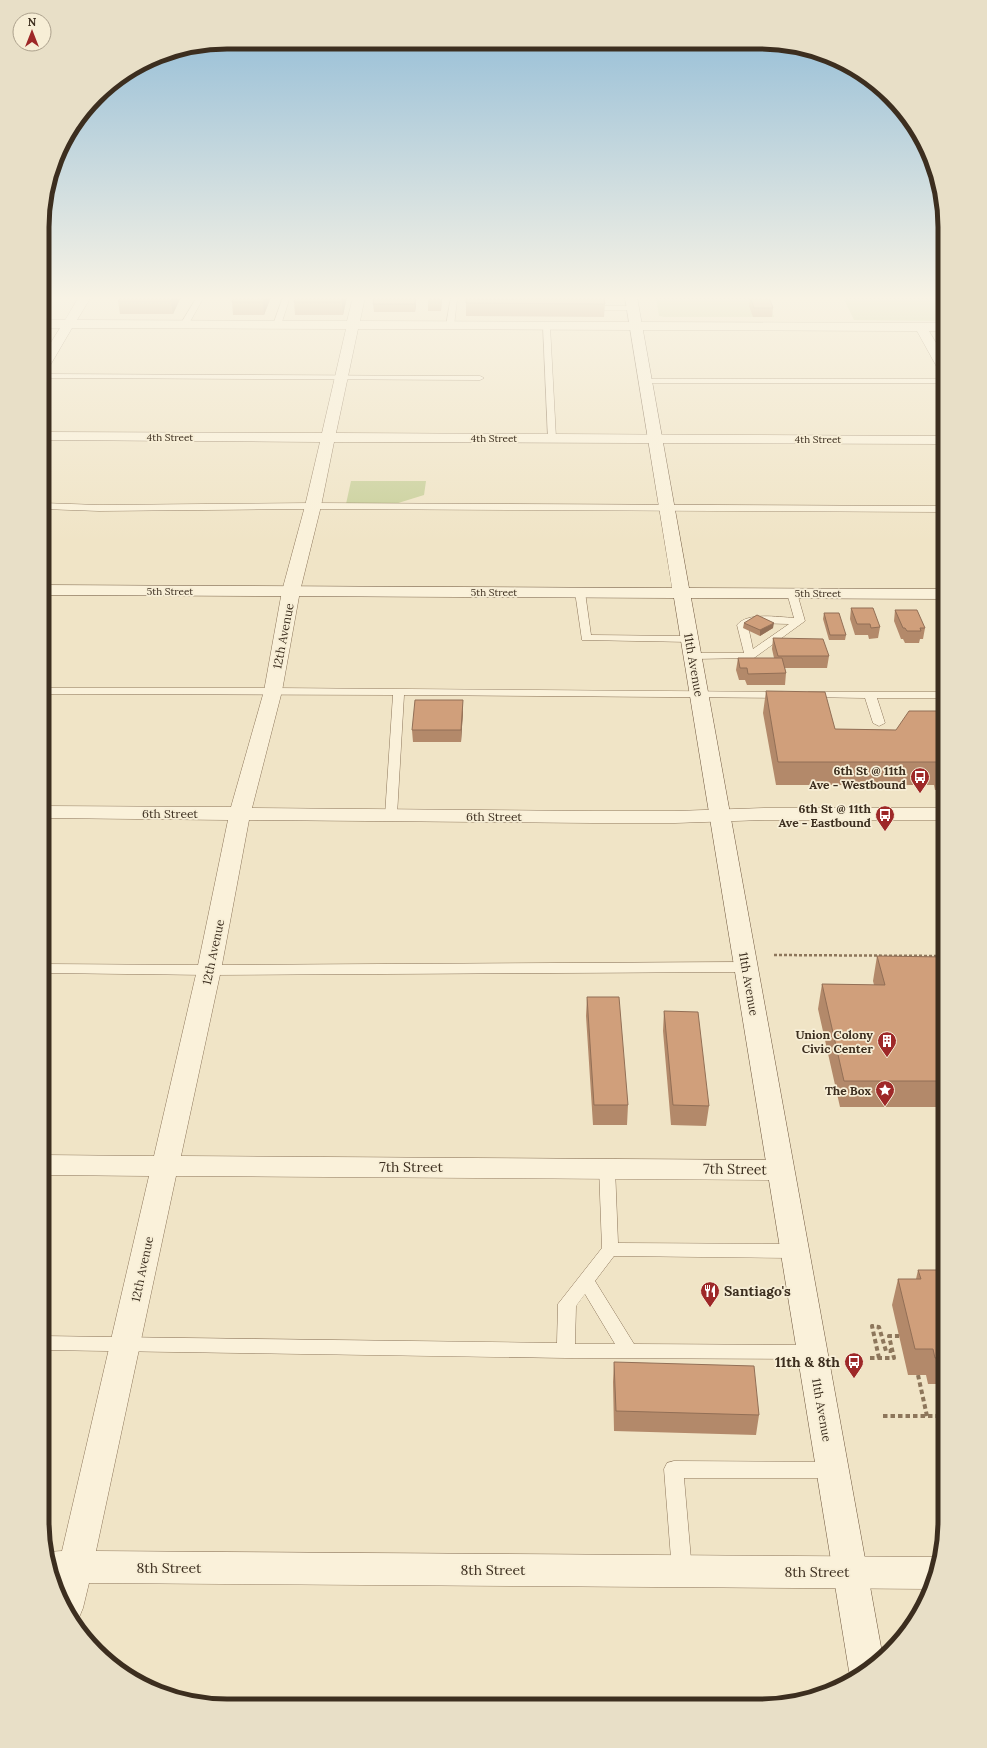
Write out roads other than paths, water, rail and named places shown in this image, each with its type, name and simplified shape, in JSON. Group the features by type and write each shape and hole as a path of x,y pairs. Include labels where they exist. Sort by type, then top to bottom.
{"street":[{"name":"12th Avenue","path":"65,1594 63,1568 126,1344 209,970 240,813 272,691 291,591 313,506 340,379"},
{"name":"11th Avenue","path":"645,381 866,1664"},
{"name":"4th Street","path":"49,436 938,440"},
{"name":"5th Street","path":"49,590 938,594"},
{"name":"6th Street","path":"49,812 622,817 938,814"},
{"name":"7th Street","path":"49,1165 780,1170"},
{"name":"8th Street","path":"63,1568 931,1572"}],"lane":[{"path":"549,379 552,438"},
{"path":"645,381 938,381"},
{"path":"49,506 99,508 313,506 938,509"},
{"path":"580,592 586,638 691,647 750,656 800,621"},
{"path":"792,593 800,621"},
{"path":"750,656 742,626 751,620 800,621"},
{"path":"49,691 938,695"},
{"path":"391,815 399,693"},
{"path":"870,695 880,723"},
{"path":"49,969 209,970 746,967"},
{"path":"566,1351 567,1304 610,1249 607,1168"},
{"path":"610,1249 795,1251"},
{"path":"585,1280 628,1350"},
{"path":"49,1343 566,1351 628,1350 812,1352"},
{"path":"682,1571 674,1469 832,1470"}],"place":[{"name":"6th St @ 11th Ave - Westbound","path":"920,794"},
{"name":"6th St @ 11th Ave - Eastbound","path":"885,832"},
{"name":"Union Colony Civic Center","path":"887,1058"},
{"name":"The Box","path":"885,1107"},
{"name":"Santiago's","path":"710,1308"},
{"name":"11th & 8th","path":"854,1379"}]}
